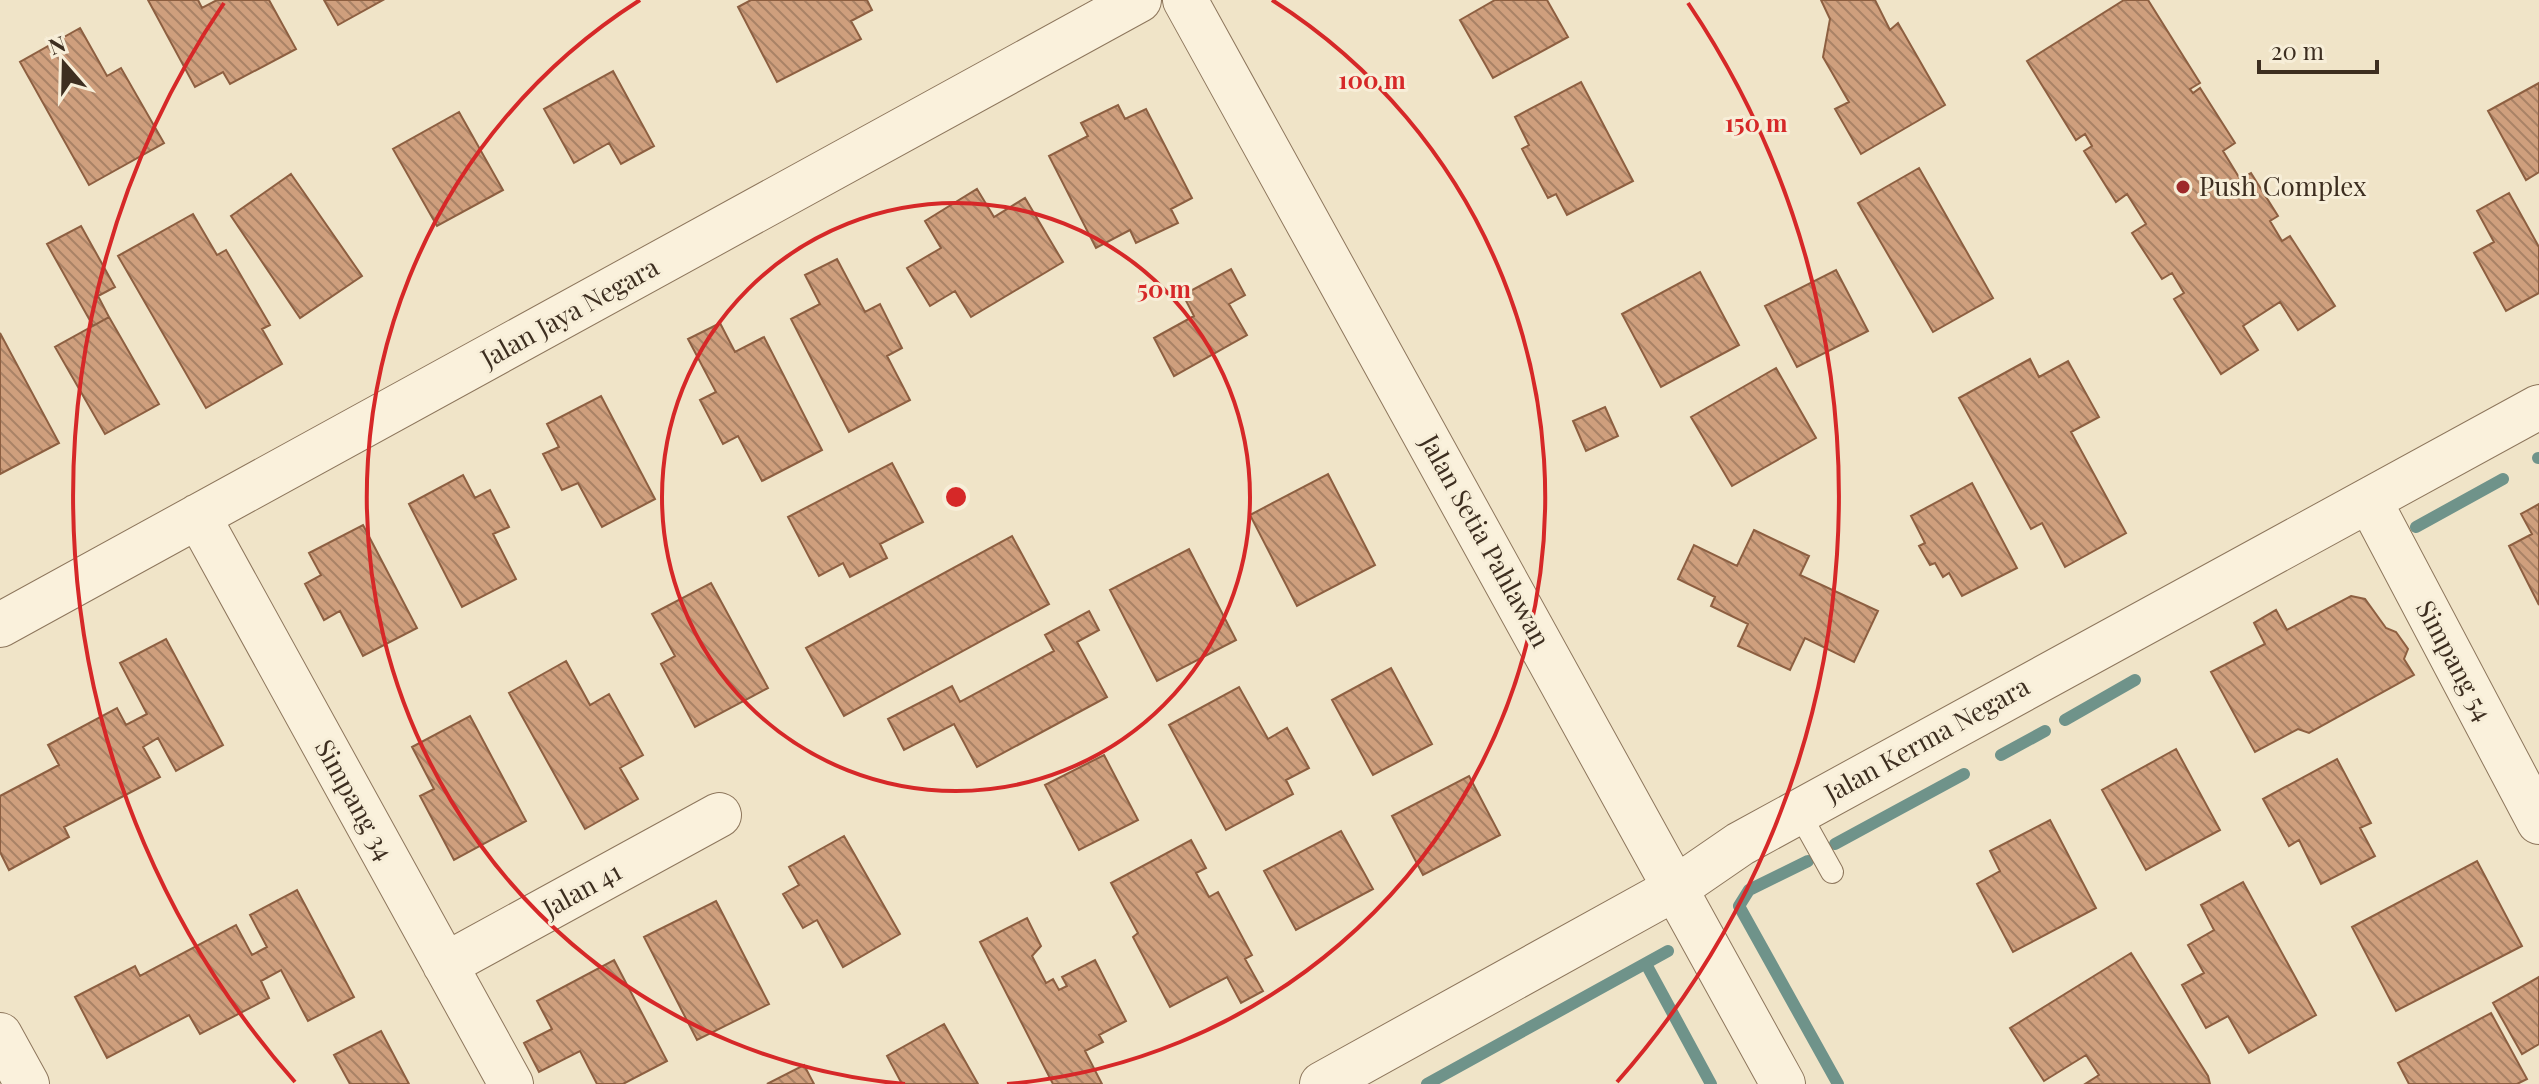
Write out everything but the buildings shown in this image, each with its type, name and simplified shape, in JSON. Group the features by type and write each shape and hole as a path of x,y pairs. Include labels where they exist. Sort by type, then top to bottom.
{"street":[{"name":"Jalan Jaya Negara","path":"0,625 1139,0"},
{"name":"Jalan Setia Pahlawan","path":"1185,0 1783,1084"},
{"name":"Jalan Kerma Negara","path":"1322,1084 1676,888 1740,844 1798,811 2539,407"},
{"name":"Simpang 54","path":"2369,500 2539,822"},
{"name":"Simpang 34","path":"198,516 511,1084"},
{"name":"Jalan 41","path":"445,965 719,815"},
{"path":"0,1035 27,1084"}],"lane":[{"path":"1798,811 1832,872"}],"waterway":[{"path":"2416,527 2503,479"},
{"path":"2065,720 2135,680"},
{"path":"2001,755 2045,731"},
{"path":"1835,844 1964,774"},
{"path":"1808,861 1749,890 1739,906 1838,1084"},
{"path":"1427,1084 1668,951"},
{"path":"1646,964 1711,1084"}],"place":[{"name":"Push Complex","path":"2183,187"}]}
